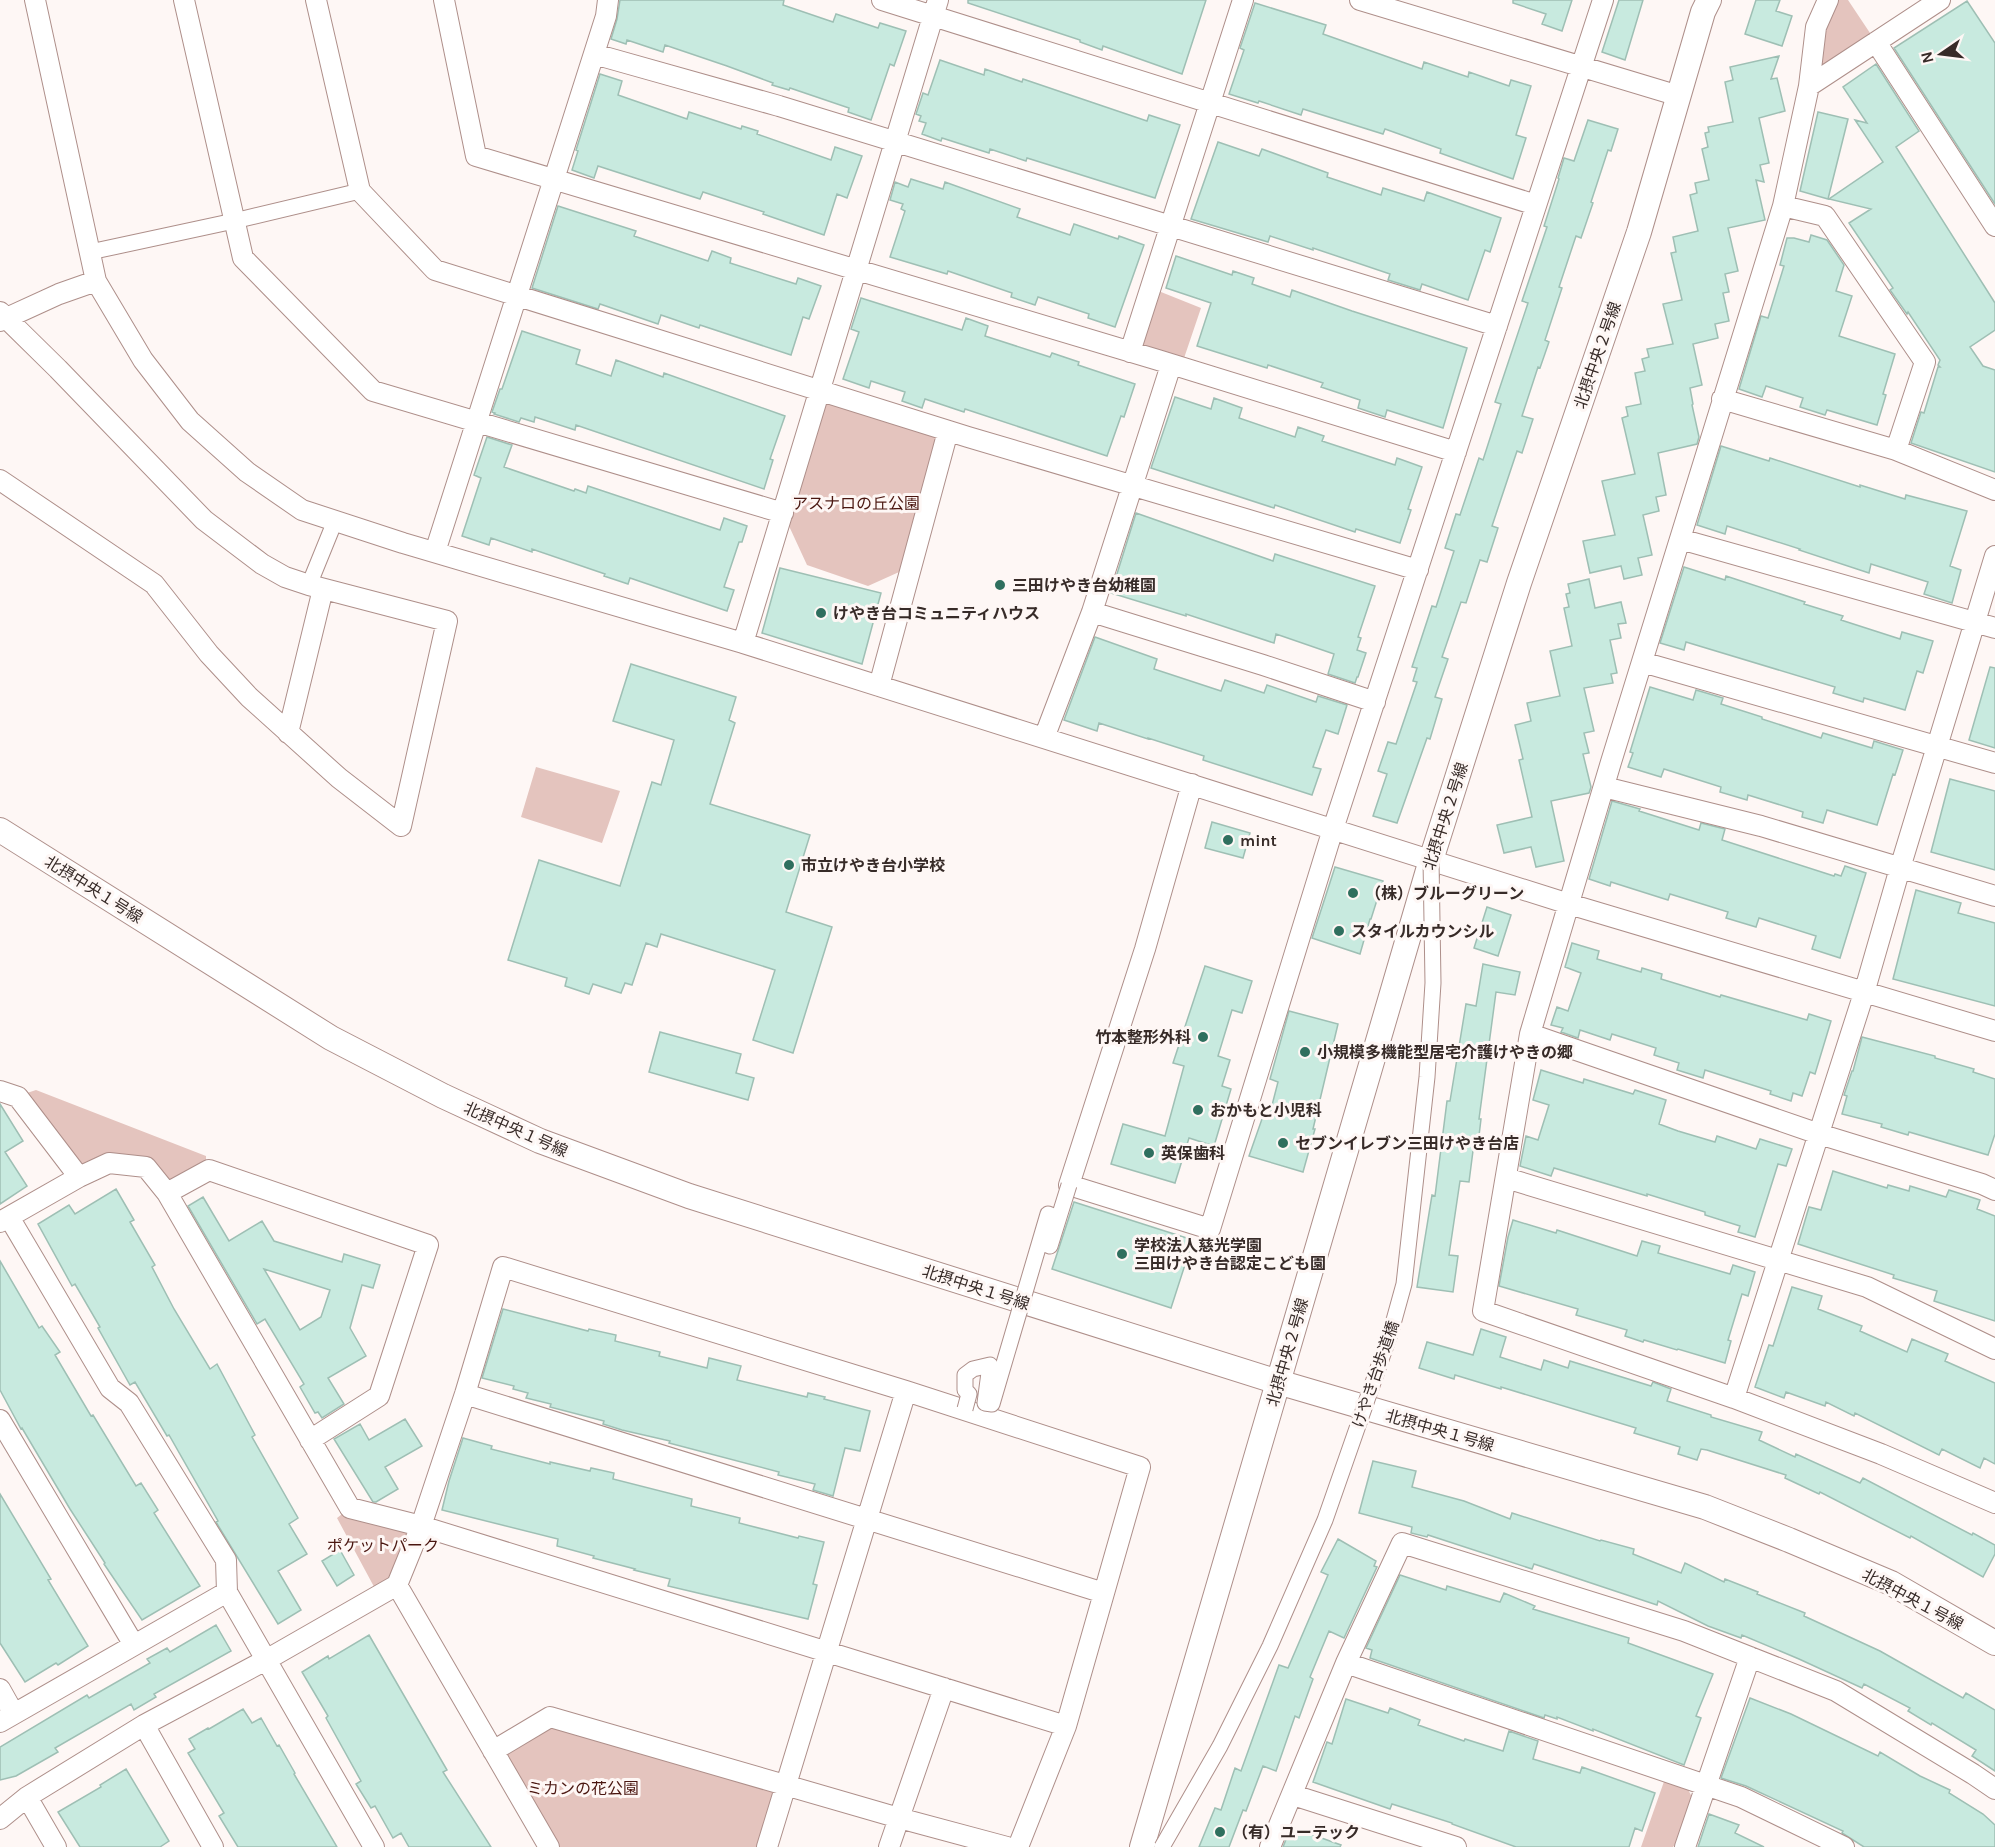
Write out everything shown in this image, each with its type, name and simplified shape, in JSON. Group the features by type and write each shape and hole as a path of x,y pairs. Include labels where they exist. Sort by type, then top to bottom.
{"street":[{"path":"35,0 96,280 143,360 190,421 247,472 302,510 435,552 743,643 1569,904 1995,1031"},
{"path":"184,0 243,258 374,391 783,513"},
{"path":"316,0 360,191 435,270 948,431 1418,570"},
{"path":"444,0 476,156 1172,364 1456,452"},
{"path":"435,552 606,16 608,0"},
{"path":"882,0 936,8 1210,103 1536,205"},
{"path":"1130,352 1243,0"},
{"path":"1360,0 1679,96"},
{"path":"1069,1185 1210,1229 1333,829 1604,0"},
{"name":"北摂中央２号線","path":"1142,1847 1431,860 1519,583 1640,232 1703,12 1709,0"},
{"path":"1828,0 1816,27 1809,86 1783,206 1722,399 1530,1034 1483,1311 1734,1398 1881,1454 1995,1503"},
{"path":"1809,86 1940,0"},
{"path":"743,643 936,8"},
{"path":"1876,42 1995,226"},
{"path":"594,54 779,105 1497,326"},
{"path":"90,252 360,191"},
{"path":"1783,206 1825,216 1926,362 1896,450"},
{"path":"0,480 154,584 209,654 249,697 339,778 401,826 447,621 316,587 285,577 262,564 204,520 58,369 2,317 96,280"},
{"path":"1044,738 1092,612 1172,364"},
{"path":"1722,399 1896,450 1995,490"},
{"path":"879,686 948,431"},
{"path":"288,733 316,587 334,520"},
{"path":"1680,539 1995,628"},
{"path":"1734,1398 1864,993 1995,556"},
{"path":"1092,612 1375,702"},
{"path":"1642,662 1995,763"},
{"path":"965,1409 969,1394 965,1390 965,1375 974,1369 990,1365 985,1403 992,1404 1048,1214 1053,1216 1045,1244 1050,1246 1145,949 1192,784"},
{"path":"1604,787 1761,826 1995,896"},
{"name":"北摂中央１号線","path":"0,830 331,1038 443,1096 540,1141 689,1196 1278,1382 1705,1507 1789,1539 1891,1583 1995,1643"},
{"name":"けやき台歩道橋","path":"1162,1847 1220,1746 1270,1646 1325,1520 1391,1331 1404,1284 1427,1077 1433,983 1431,860"},
{"path":"1530,1034 1819,1134 1995,1190"},
{"path":"0,1090 18,1097 79,1177"},
{"path":"374,1847 227,1592 226,1560 129,1403 110,1388 5,1219 79,1177 109,1163 146,1167 167,1193 350,1508 421,1526 1066,1726"},
{"path":"167,1193 209,1170 428,1245 380,1396 310,1440"},
{"path":"1506,1178 1867,1287 1995,1349"},
{"path":"0,1819 27,1797 144,1725 266,1660 397,1585 421,1526 465,1394 503,1267 906,1390 1140,1467 1066,1726 1018,1847"},
{"path":"767,1847 906,1390"},
{"path":"465,1394 1104,1593"},
{"path":"0,1420 134,1645"},
{"path":"1270,1847 1346,1662 1402,1543 1684,1631 1836,1691 1995,1789"},
{"path":"397,1585 549,1847"},
{"path":"0,1689 7,1718 227,1592"},
{"path":"1685,1847 1750,1657"},
{"path":"1346,1662 1741,1797 1844,1847"},
{"path":"889,1847 944,1688"},
{"path":"493,1751 550,1717 1007,1847"},
{"path":"144,1725 213,1847"},
{"path":"1293,1795 1456,1847"},
{"path":"27,1797 56,1847"}],"green space":[{"path":"1828,0 1848,0 1876,42 1809,86"},
{"path":"1151,288 1201,308 1181,367 1143,356 1135,336"},
{"name":"アスナロの丘公園","path":"820,391 948,431 908,568 868,586 807,565 783,513"},
{"path":"536,767 620,791 602,843 521,817"},
{"path":"36,1090 206,1156 206,1165 171,1185 150,1164 80,1171 24,1094"},
{"name":"ポケットパーク","path":"350,1508 421,1526 379,1596 337,1518"},
{"name":"ミカンの花公園","path":"550,1717 786,1786 767,1847 549,1847 493,1751"},
{"path":"1667,1773 1682,1778 1693,1799 1687,1827 1673,1847 1641,1847"}],"building":[{"path":"620,0 784,0 783,5 833,22 836,14 878,28 880,23 906,31 894,66 890,64 871,120 848,112 849,108 790,88 789,90 772,85 773,83 665,45 663,52 627,40 626,44 611,39"},
{"path":"968,0 1206,0 1182,74 1103,46 1102,50 1080,42 1080,40 968,3"},
{"path":"1513,0 1572,0 1562,31 1542,24 1546,14 1513,3"},
{"path":"1619,0 1643,0 1625,60 1602,52"},
{"path":"1756,0 1780,0 1776,11 1792,16 1782,46 1745,34"},
{"path":"1967,1 1995,43 1995,204 1894,48"},
{"path":"1255,3 1326,25 1323,34 1422,69 1424,62 1468,77 1469,72 1509,86 1511,80 1531,86 1516,135 1526,138 1513,179 1440,153 1441,149 1385,129 1383,134 1303,109 1301,115 1229,94 1244,50 1240,48"},
{"path":"1779,56 1771,79 1777,78 1785,111 1759,118 1769,163 1760,165 1764,182 1756,180 1765,220 1728,228 1738,271 1725,274 1729,292 1723,293 1729,321 1715,324 1718,338 1693,344 1702,385 1690,388 1699,437 1697,444 1658,453 1666,495 1656,497 1659,511 1643,515 1652,555 1638,558 1642,575 1624,579 1621,566 1590,573 1583,541 1615,535 1602,481 1635,474 1622,418 1628,416 1626,407 1641,404 1635,373 1645,371 1642,359 1649,357 1647,349 1673,344 1663,304 1682,300 1671,253 1676,252 1673,237 1698,231 1690,195 1697,193 1695,183 1709,180 1702,149 1708,147 1705,133 1709,132 1708,127 1733,122 1725,82 1733,80 1730,67"},
{"path":"940,60 984,75 985,69 1022,82 1023,79 1147,121 1149,115 1180,125 1155,198 1027,158 1026,161 990,149 989,153 922,134 926,123 919,121 921,116 916,114 923,93 928,95"},
{"path":"1876,64 1919,131 1896,147 1995,303 1995,330 1970,347 1983,366 1995,370 1995,472 1911,443 1921,412 1924,413 1938,367 1940,367 1938,365 1940,360 1908,312 1907,314 1890,290 1893,288 1849,223 1871,209 1829,199 1883,162 1855,120 1867,123 1843,87"},
{"path":"600,74 622,81 618,95 687,119 689,112 741,129 742,126 758,131 757,134 831,160 835,147 862,156 847,198 837,194 824,235 703,192 700,199 598,166 594,178 572,170"},
{"path":"1818,112 1848,119 1828,199 1800,191"},
{"path":"1588,120 1618,129 1611,151 1608,150 1581,238 1576,236 1559,287 1562,288 1545,340 1549,342 1522,416 1533,419 1522,453 1517,451 1492,526 1498,528 1487,562 1480,560 1466,603 1461,602 1442,657 1448,659 1435,697 1442,699 1430,739 1427,738 1397,823 1373,816 1387,774 1378,771 1388,742 1396,744 1417,682 1413,681 1417,668 1412,667 1432,606 1436,607 1454,551 1445,548 1456,514 1460,515 1479,458 1483,460 1501,404 1495,402 1528,303 1522,301 1547,227 1544,226 1564,158 1574,161"},
{"path":"1218,142 1259,156 1262,149 1328,173 1327,177 1381,195 1383,188 1424,201 1427,192 1501,218 1490,252 1485,250 1468,300 1422,284 1420,290 1388,280 1390,274 1313,248 1313,250 1270,236 1268,242 1191,219"},
{"path":"911,179 943,189 945,182 1020,209 1017,217 1070,235 1074,224 1144,245 1115,327 1088,318 1089,314 1038,297 1035,305 1011,297 1012,293 948,271 947,274 890,257 905,211 901,209 903,204 890,200 895,182 908,187"},
{"path":"558,206 636,231 634,236 708,261 712,251 731,258 730,263 796,284 798,278 821,286 809,319 803,317 791,355 700,325 699,328 661,315 658,324 600,304 598,309 532,288"},
{"path":"1811,235 1827,240 1844,265 1836,291 1852,296 1839,336 1895,354 1883,394 1886,395 1877,425 1827,410 1825,415 1800,407 1803,398 1766,386 1762,397 1739,389 1761,316 1768,318 1784,266 1780,265 1787,238 1809,242"},
{"path":"1176,256 1232,275 1233,271 1254,278 1252,284 1290,297 1292,290 1467,348 1443,428 1387,410 1385,417 1358,408 1360,400 1321,387 1323,383 1197,346 1211,303 1166,288"},
{"path":"861,298 962,330 966,318 988,326 985,336 1050,357 1052,353 1079,362 1078,365 1135,384 1107,456 965,409 964,412 925,399 922,408 902,401 905,392 871,381 869,388 843,379 859,332 851,329"},
{"path":"522,331 580,350 576,364 611,376 616,360 663,377 664,373 785,416 770,459 773,460 764,489 576,425 575,430 535,417 534,422 521,418 519,422 494,414 492,412"},
{"path":"1175,397 1211,409 1214,398 1242,408 1239,418 1295,437 1298,427 1324,436 1322,441 1395,465 1397,458 1422,467 1400,543 1356,529 1355,532 1275,505 1274,508 1151,468"},
{"path":"487,437 512,445 504,467 574,491 575,489 586,493 588,486 720,530 724,518 747,526 742,542 739,542 724,587 734,590 727,611 630,578 628,584 532,549 532,552 491,538 489,545 462,536 481,478 474,475"},
{"path":"1721,446 1769,461 1770,458 1905,499 1906,495 1967,511 1950,566 1961,570 1952,603 1924,594 1928,582 1871,564 1869,573 1727,526 1725,534 1697,525"},
{"path":"1136,513 1273,561 1275,554 1375,586 1358,637 1361,638 1357,650 1366,653 1355,683 1328,674 1334,654 1276,634 1274,643 1186,614 1186,616 1111,593"},
{"path":"1684,567 1725,580 1726,576 1805,602 1804,604 1843,616 1841,620 1900,639 1902,632 1933,641 1923,673 1917,671 1905,710 1864,698 1863,702 1833,693 1835,687 1686,642 1684,650 1660,643"},
{"name":"けやき台コミュニティハウス","path":"780,568 881,593 862,664 762,633"},
{"path":"1589,579 1595,608 1621,602 1626,623 1618,624 1621,638 1610,640 1617,673 1611,674 1613,683 1584,688 1594,731 1584,733 1589,753 1583,754 1591,787 1589,793 1551,801 1564,861 1536,867 1531,847 1504,853 1497,825 1532,817 1519,760 1523,759 1515,725 1531,721 1527,703 1560,696 1550,651 1572,646 1564,608 1569,607 1566,594 1570,593 1568,584"},
{"path":"1095,637 1157,659 1154,669 1221,691 1225,680 1264,693 1267,685 1316,702 1318,696 1347,705 1338,734 1326,730 1313,767 1321,769 1312,795 1203,760 1204,756 1099,723 1097,731 1064,720"},
{"path":"631,664 736,697 729,720 735,723 710,804 810,835 786,912 832,927 793,1053 753,1040 775,970 661,934 657,947 646,943 632,985 625,983 621,993 593,984 589,994 565,986 567,978 508,960 539,860 620,886 652,782 661,785 674,740 613,721"},
{"path":"1990,667 1995,668 1995,748 1969,740"},
{"path":"1650,687 1693,700 1696,690 1723,698 1721,704 1821,738 1823,733 1872,748 1874,741 1903,750 1877,825 1827,810 1823,823 1802,817 1803,812 1748,795 1747,800 1720,792 1721,787 1664,769 1661,777 1628,767 1633,753 1630,752"},
{"path":"1950,779 1995,791 1995,870 1931,852"},
{"path":"1612,801 1699,830 1701,823 1725,829 1722,840 1834,876 1835,874 1841,876 1845,866 1866,873 1840,958 1812,949 1816,936 1759,918 1756,927 1726,918 1728,912 1670,894 1668,900 1611,882 1610,886 1589,879"},
{"name":"mint","path":"1212,822 1250,833 1243,858 1205,848"},
{"path":"1335,867 1383,881 1360,954 1312,938"},
{"path":"1916,890 1961,903 1958,913 1995,923 1995,1006 1893,979"},
{"path":"1487,907 1511,915 1498,956 1474,948"},
{"path":"1572,943 1599,951 1597,959 1641,972 1642,968 1662,974 1661,979 1720,997 1721,995 1807,1020 1809,1014 1831,1021 1815,1074 1810,1072 1802,1096 1793,1093 1791,1101 1770,1094 1771,1091 1705,1070 1703,1078 1677,1070 1679,1063 1654,1055 1656,1048 1612,1034 1610,1040 1580,1030 1578,1038 1561,1032 1563,1028 1551,1025 1557,1007 1568,1011 1581,973 1565,967"},
{"path":"1483,964 1520,972 1515,995 1496,992 1479,1119 1481,1119 1478,1144 1474,1143 1469,1182 1460,1181 1449,1255 1458,1256 1453,1292 1417,1287 1432,1195 1435,1196 1447,1101 1450,1101 1466,1004 1476,1006"},
{"path":"1205,966 1252,981 1242,1013 1232,1010 1218,1056 1230,1060 1222,1086 1231,1089 1214,1146 1189,1138 1175,1183 1111,1164 1123,1124 1165,1136 1184,1066 1173,1063"},
{"name":"小規模多機能型居宅介護けやきの郷","path":"1289,1011 1338,1024 1303,1172 1249,1156 1263,1116 1269,1117 1278,1082 1270,1079"},
{"path":"660,1032 741,1054 736,1073 754,1078 748,1100 649,1072"},
{"path":"1862,1037 1935,1056 1935,1058 1974,1069 1973,1072 1995,1079 1995,1134 1988,1155 1909,1132 1908,1135 1881,1127 1882,1124 1842,1114 1847,1096 1844,1095"},
{"path":"1541,1070 1583,1083 1584,1079 1633,1094 1635,1090 1666,1100 1659,1124 1678,1131 1715,1142 1717,1136 1756,1149 1760,1139 1792,1149 1786,1166 1778,1164 1755,1237 1738,1232 1740,1226 1705,1215 1705,1212 1647,1194 1647,1196 1554,1168 1551,1176 1520,1166 1526,1136 1538,1140 1549,1105 1533,1100"},
{"path":"0,1104 23,1141 5,1152 27,1186 0,1204"},
{"path":"1833,1171 1887,1188 1888,1185 1909,1191 1910,1186 1946,1197 1949,1190 1980,1200 1977,1209 1995,1216 1995,1321 1934,1301 1937,1291 1798,1244 1809,1207 1821,1210"},
{"path":"116,1189 134,1220 130,1222 155,1265 152,1267 174,1309 210,1369 217,1364 255,1435 252,1437 298,1518 289,1524 307,1554 278,1571 301,1610 278,1624 216,1522 218,1521 169,1435 167,1436 135,1382 130,1385 98,1328 100,1327 75,1284 72,1286 38,1224 69,1205 75,1214"},
{"path":"203,1197 229,1241 262,1221 274,1241 342,1262 344,1254 380,1265 373,1288 362,1285 350,1328 366,1356 328,1378 344,1404 322,1418 318,1412 315,1413 300,1387 304,1384 265,1319 257,1324 188,1206","holes":["264,1269 330,1290 321,1317 300,1330"]},
{"name":"学校法人慈光学園 三田けやき台認定こども園","path":"1074,1202 1193,1240 1171,1308 1052,1269"},
{"path":"1513,1220 1556,1233 1557,1230 1637,1256 1642,1241 1660,1246 1658,1253 1730,1274 1733,1265 1755,1272 1748,1296 1742,1294 1728,1340 1731,1341 1725,1363 1625,1336 1627,1330 1576,1315 1578,1309 1499,1286"},
{"path":"0,1261 39,1328 42,1326 60,1352 55,1355 91,1416 93,1415 136,1486 141,1483 158,1510 154,1513 200,1586 142,1620 70,1509 0,1390"},
{"path":"1792,1287 1822,1296 1818,1309 1862,1326 1860,1331 1907,1352 1912,1339 1948,1354 1945,1361 1995,1383 1995,1464 1984,1458 1980,1468 1942,1449 1939,1455 1855,1413 1854,1416 1826,1402 1825,1406 1786,1392 1784,1398 1755,1387 1769,1345 1773,1346"},
{"path":"503,1309 588,1331 589,1329 616,1335 615,1341 660,1352 659,1356 707,1368 709,1358 741,1366 737,1380 807,1397 808,1393 870,1411 860,1451 845,1448 833,1496 813,1490 815,1484 778,1475 779,1472 622,1430 603,1424 604,1421 550,1407 551,1404 526,1398 528,1393 513,1389 514,1386 482,1378"},
{"path":"1481,1329 1506,1337 1500,1357 1541,1370 1544,1360 1568,1368 1570,1361 1651,1386 1653,1382 1671,1389 1667,1401 1762,1432 1759,1440 1795,1457 1796,1454 1860,1483 1863,1478 1995,1545 1995,1554 1983,1577 1911,1536 1910,1538 1820,1492 1819,1494 1785,1478 1786,1475 1707,1450 1701,1449 1697,1460 1678,1454 1680,1447 1634,1433 1636,1428 1501,1387 1501,1389 1455,1375 1454,1379 1419,1368 1427,1342 1473,1355"},
{"path":"405,1419 422,1446 385,1467 398,1489 373,1502 334,1439 360,1424 369,1440"},
{"path":"463,1438 492,1446 491,1449 550,1464 550,1462 590,1471 591,1468 614,1473 613,1479 692,1499 691,1506 740,1518 739,1523 824,1542 813,1584 817,1585 808,1619 668,1586 670,1579 557,1546 558,1539 442,1510"},
{"path":"1373,1461 1416,1471 1412,1487 1464,1501 1510,1519 1512,1513 1600,1541 1634,1549 1633,1554 1681,1573 1685,1563 1724,1582 1725,1579 1805,1613 1804,1616 1880,1651 1963,1698 1966,1693 1995,1710 1995,1771 1972,1756 1976,1750 1908,1711 1910,1708 1864,1684 1862,1688 1742,1635 1741,1638 1708,1626 1658,1601 1657,1605 1534,1564 1532,1569 1428,1535 1427,1537 1411,1533 1412,1527 1359,1513"},
{"path":"0,1494 88,1646 25,1682 0,1643"},
{"path":"1338,1539 1376,1561 1374,1566 1377,1567 1344,1638 1329,1631 1310,1677 1313,1679 1299,1718 1295,1716 1276,1771 1263,1766 1229,1847 1199,1847 1215,1808 1221,1810 1235,1768 1241,1771 1279,1665 1288,1668 1328,1575 1321,1572"},
{"path":"340,1550 354,1575 337,1586 322,1561"},
{"path":"1400,1575 1446,1590 1447,1586 1500,1602 1504,1593 1535,1606 1533,1609 1629,1638 1628,1643 1713,1674 1696,1716 1701,1718 1684,1765 1593,1729 1593,1731 1557,1717 1557,1719 1545,1715 1544,1718 1370,1658 1372,1650 1366,1648"},
{"path":"216,1625 231,1651 154,1694 156,1697 134,1710 131,1704 55,1748 58,1752 16,1776 0,1780 0,1747 87,1695 89,1698 150,1663 147,1659 167,1648 170,1652"},
{"path":"369,1635 447,1770 443,1772 491,1847 409,1847 401,1833 393,1838 375,1806 371,1808 356,1784 361,1781 326,1718 328,1716 302,1672"},
{"path":"1750,1698 1791,1714 1878,1756 1880,1752 1920,1776 1950,1790 1949,1793 1983,1814 1995,1825 1995,1847 1864,1847 1842,1833 1843,1831 1746,1786 1721,1778"},
{"path":"1346,1699 1388,1713 1390,1708 1420,1720 1418,1725 1464,1741 1465,1739 1503,1751 1509,1731 1538,1741 1533,1759 1580,1773 1582,1767 1655,1793 1642,1831 1635,1828 1629,1847 1516,1847 1452,1823 1392,1804 1390,1809 1313,1782 1327,1742 1332,1744"},
{"path":"243,1709 252,1723 261,1718 277,1746 279,1745 337,1847 238,1847 219,1816 224,1813 188,1753 195,1749 189,1739"},
{"path":"126,1769 169,1841 160,1847 80,1847 58,1812 101,1787 100,1785"},
{"path":"1709,1814 1739,1825 1735,1833 1764,1847 1698,1847"},
{"path":"1291,1827 1341,1845 1340,1847 1283,1847"}],"place":[{"name":"三田けやき台幼稚園","path":"1000,585"},
{"name":"けやき台コミュニティハウス","path":"821,613"},
{"name":"mint","path":"1228,840"},
{"name":"市立けやき台小学校","path":"789,865"},
{"name":"（株）ブルーグリーン","path":"1353,893"},
{"name":"スタイルカウンシル","path":"1339,931"},
{"name":"竹本整形外科","path":"1203,1037"},
{"name":"小規模多機能型居宅介護けやきの郷","path":"1305,1052"},
{"name":"おかもと小児科","path":"1198,1110"},
{"name":"セブンイレブン三田けやき台店","path":"1283,1143"},
{"name":"英保歯科","path":"1149,1153"},
{"name":"学校法人慈光学園 三田けやき台認定こども園","path":"1122,1254"},
{"name":"（有）ユーテック","path":"1220,1832"}]}
